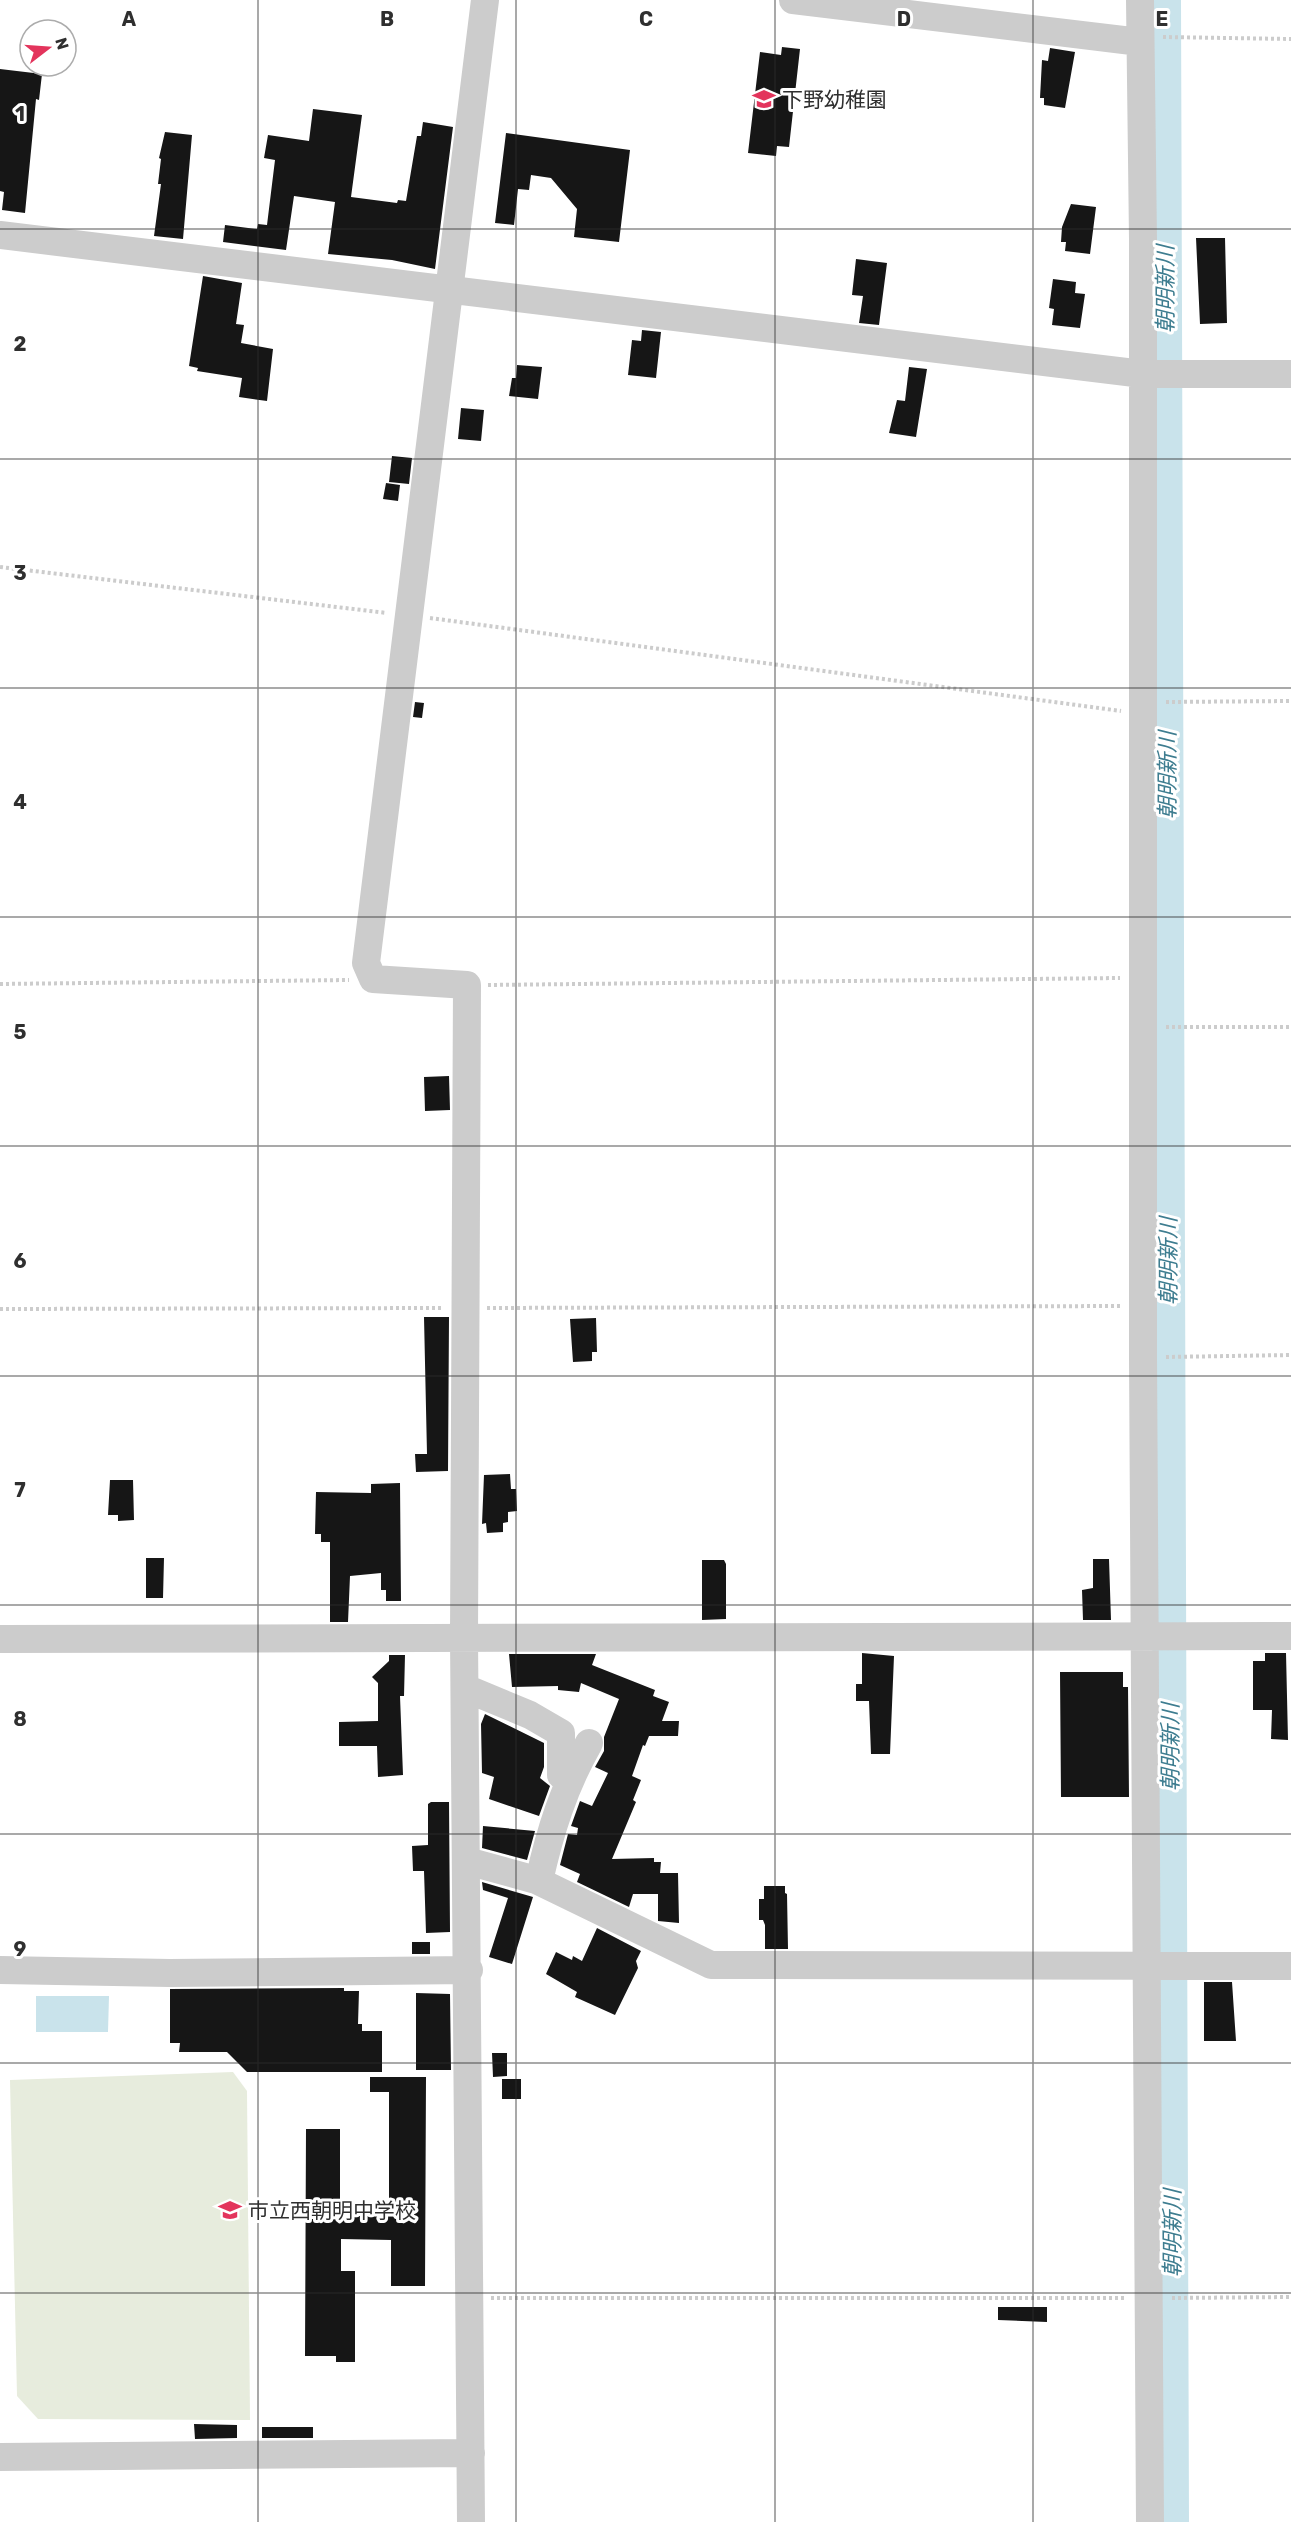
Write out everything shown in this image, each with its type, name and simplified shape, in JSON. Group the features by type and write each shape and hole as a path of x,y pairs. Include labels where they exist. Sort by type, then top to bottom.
{"street":[{"path":"471,2522 469,1970 464,1636 467,985 374,979 366,963 485,0"},
{"path":"793,0 1140,42"},
{"path":"1140,0 1140,42 1159,374 1144,714 1143,1306 1162,1637 1164,1966 1150,2522"},
{"path":"0,235 1159,374 1291,374"},
{"path":"0,1639 464,1636 1291,1636"},
{"path":"465,1688 530,1715 561,1733 561,1775 569,1778"},
{"path":"538,1881 556,1812 569,1778 589,1743"},
{"path":"467,1861 538,1881 711,1965 1291,1966"},
{"path":"0,1970 170,1973 469,1970"},
{"path":"0,2457 471,2453"}],"path":[{"path":"1170,38 1291,39"},
{"path":"0,567 410,616 1144,714"},
{"path":"1176,702 1291,701"},
{"path":"467,985 1145,978"},
{"path":"0,984 374,979"},
{"path":"1174,1027 1291,1027"},
{"path":"0,1309 1143,1306"},
{"path":"1162,1357 1291,1355"},
{"path":"470,2298 1291,2297"}],"shaded area":[{"path":"233,2072 247,2091 250,2420 38,2419 17,2396 10,2080"}],"water":[{"path":"36,1996 109,1996 108,2032 36,2032"}],"building":[{"path":"782,47 800,49 789,147 777,146 776,156 748,153 760,52 781,55"},
{"path":"1050,48 1075,52 1065,108 1044,105 1044,98 1040,98 1042,60 1048,61"},
{"path":"0,69 18,71 18,78 42,78 39,100 36,99 25,213 2,210 4,192 0,191"},
{"path":"313,109 362,115 351,197 397,203 398,200 406,201 417,136 421,136 423,122 453,127 435,269 392,260 328,254 335,202 294,196 286,250 223,242 225,225 257,229 258,224 267,225 275,160 264,158 268,135 309,141"},
{"path":"165,132 192,135 183,239 154,236 161,184 158,184 161,159 159,158"},
{"path":"506,133 630,150 619,242 574,237 577,209 551,178 531,175 529,190 518,189 514,225 495,223"},
{"path":"1071,204 1096,207 1090,254 1065,251 1066,242 1061,242 1062,227"},
{"path":"1196,238 1225,238 1227,323 1200,324"},
{"path":"856,259 887,263 879,325 859,323 863,296 852,295"},
{"path":"203,276 242,283 236,324 244,325 241,343 273,349 267,401 239,397 242,378 197,371 198,368 189,366"},
{"path":"1053,279 1076,282 1075,293 1085,294 1080,328 1052,325 1054,309 1049,308"},
{"path":"642,330 661,332 656,378 628,375 632,340 641,341"},
{"path":"517,365 542,367 538,399 509,396 512,378 516,378"},
{"path":"909,367 927,369 916,437 889,433 897,400 905,401"},
{"path":"461,408 484,410 481,441 458,439"},
{"path":"392,456 412,458 409,484 389,482"},
{"path":"386,483 400,485 398,501 383,499"},
{"path":"415,702 424,703 422,718 413,717"},
{"path":"449,1076 450,1110 425,1111 424,1077"},
{"path":"424,1317 449,1317 448,1471 416,1472 415,1454 427,1454"},
{"path":"596,1318 597,1352 592,1352 592,1361 573,1362 570,1319"},
{"path":"510,1474 511,1489 516,1489 517,1511 508,1512 508,1522 503,1523 503,1532 487,1533 486,1523 482,1524 484,1475"},
{"path":"110,1480 133,1480 134,1520 118,1521 118,1515 108,1515"},
{"path":"400,1483 401,1601 386,1601 386,1590 381,1590 381,1573 350,1576 348,1622 330,1622 330,1542 321,1542 321,1534 315,1534 316,1492 371,1493 371,1484"},
{"path":"146,1558 164,1558 163,1598 146,1598"},
{"path":"1093,1559 1109,1559 1111,1620 1083,1620 1082,1590 1093,1588"},
{"path":"702,1560 724,1560 726,1564 726,1619 702,1620"},
{"path":"862,1653 894,1656 890,1754 871,1754 869,1701 856,1701 856,1684 862,1684"},
{"path":"1265,1653 1286,1653 1288,1740 1271,1739 1272,1710 1253,1710 1253,1661 1265,1661"},
{"path":"509,1654 596,1654 592,1665 655,1690 653,1696 669,1702 662,1721 679,1721 678,1736 649,1736 645,1746 643,1745 632,1776 641,1780 633,1800 636,1802 612,1859 654,1858 654,1862 661,1862 660,1873 678,1873 679,1923 658,1921 658,1894 633,1894 629,1907 577,1882 580,1874 560,1865 568,1834 577,1835 578,1828 571,1826 580,1801 592,1806 608,1773 595,1767 604,1751 604,1737 619,1699 581,1683 579,1692 558,1690 558,1686 512,1687"},
{"path":"389,1655 405,1655 404,1696 400,1696 403,1775 378,1777 377,1746 339,1746 339,1722 378,1721 378,1683 372,1677 389,1661"},
{"path":"1060,1672 1123,1672 1123,1687 1128,1687 1129,1797 1061,1797"},
{"path":"485,1714 544,1743 544,1767 540,1778 550,1786 539,1816 489,1799 494,1777 482,1773 481,1724"},
{"path":"449,1802 450,1932 426,1933 424,1871 413,1871 412,1846 428,1845 428,1804"},
{"path":"483,1826 535,1831 527,1860 482,1848"},
{"path":"482,1882 533,1897 512,1964 489,1957 508,1898 483,1890"},
{"path":"764,1886 785,1886 788,1949 765,1949 765,1925 763,1920 759,1920 759,1899 764,1899"},
{"path":"597,1928 641,1951 636,1961 638,1968 615,2015 575,1997 577,1992 546,1974 556,1952 572,1960 573,1956 582,1961"},
{"path":"412,1942 430,1942 430,1954 412,1954"},
{"path":"1204,1982 1232,1982 1236,2041 1204,2041"},
{"path":"344,1988 344,1991 359,1991 358,2024 362,2024 362,2031 382,2031 382,2072 247,2072 227,2052 179,2052 180,2043 170,2043 170,1989"},
{"path":"416,1993 450,1994 451,2070 416,2070"},
{"path":"492,2053 507,2053 507,2076 493,2077"},
{"path":"370,2077 426,2077 425,2286 391,2286 391,2240 341,2239 341,2271 355,2271 355,2362 336,2362 336,2356 305,2356 306,2129 340,2129 340,2206 389,2206 389,2092 370,2092"},
{"path":"502,2079 521,2079 521,2099 502,2099"},
{"path":"998,2307 1047,2307 1047,2322 998,2320"},
{"path":"194,2424 237,2425 237,2438 195,2439"},
{"path":"262,2427 313,2427 313,2438 262,2438"}],"waterway":[{"name":"朝明新川","path":"1164,0 1172,2522"}],"place":[{"name":"下野幼稚園","path":"764,99"},
{"name":"市立西朝明中学校","path":"230,2210"}]}
